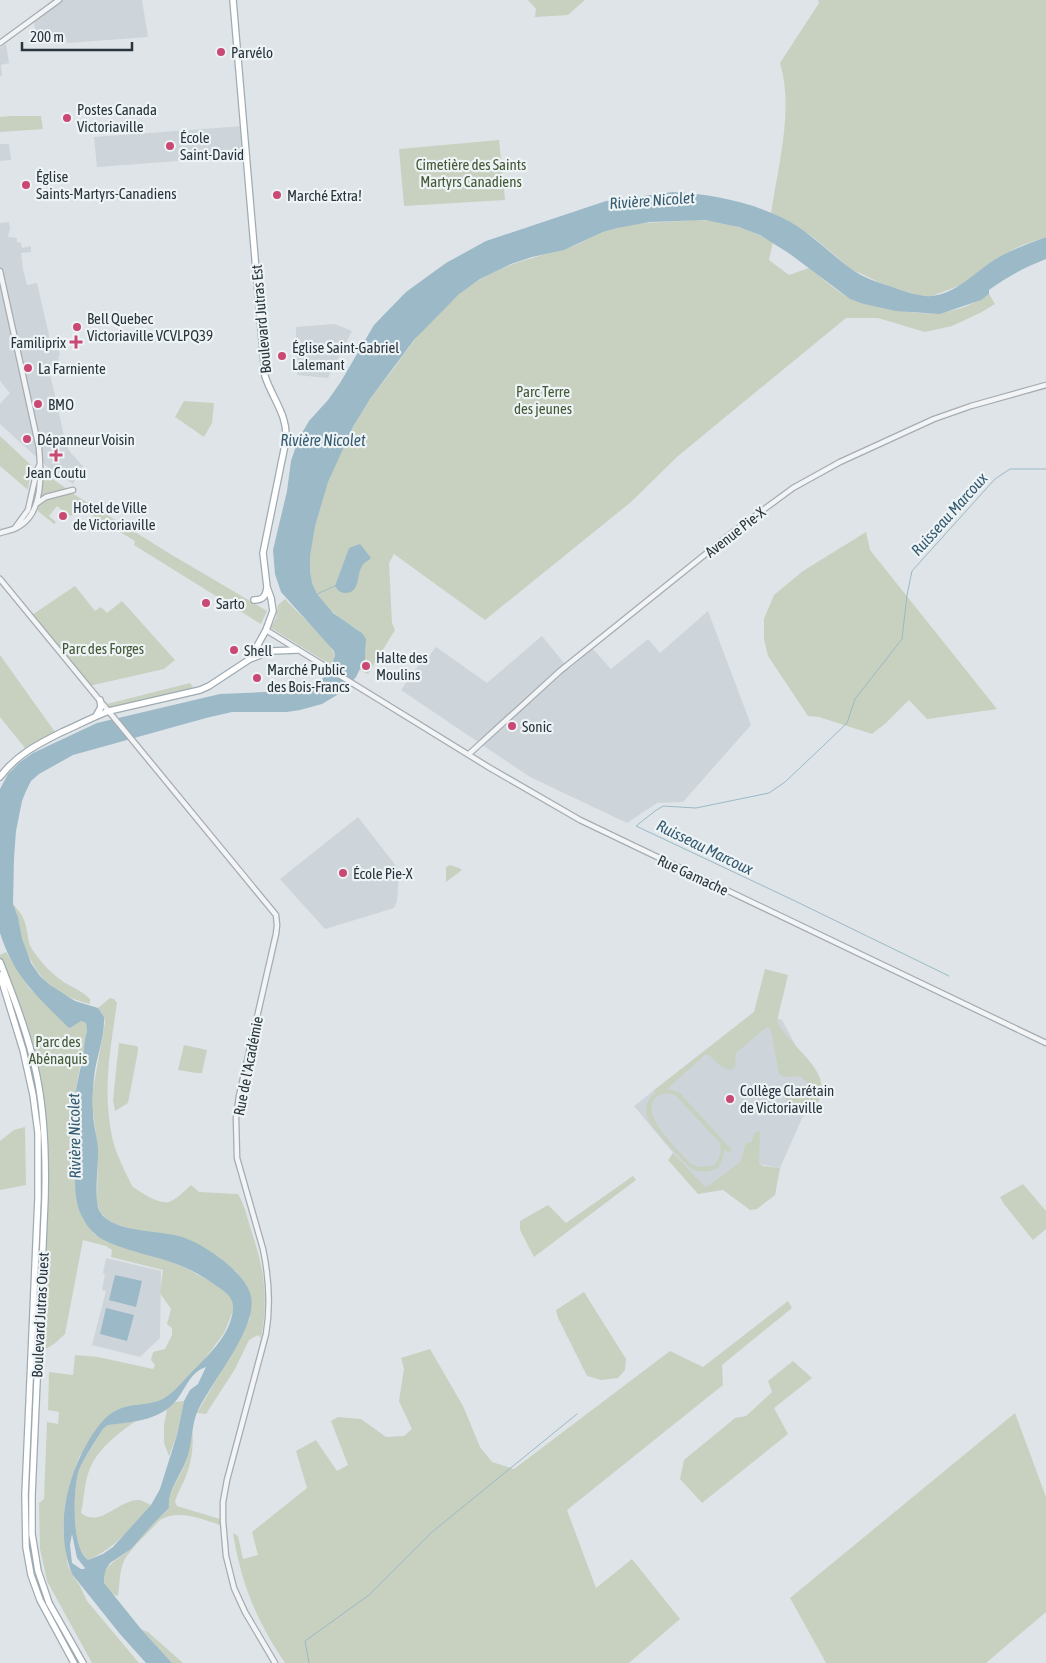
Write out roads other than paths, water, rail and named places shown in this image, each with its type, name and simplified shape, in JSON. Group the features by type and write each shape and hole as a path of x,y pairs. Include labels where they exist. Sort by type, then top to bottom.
{"main road":[{"name":"Boulevard Jutras Est","path":"233,0 265,376 282,412 286,427 284,448 263,553 267,587 273,611 266,630"},
{"path":"254,600 261,600 264,597 267,587"},
{"path":"250,659 266,630"},
{"path":"0,777 26,751 96,716 109,711 200,690 250,659 271,651 297,650"},
{"path":"96,716 101,707 100,700"},
{"name":"Boulevard Jutras Ouest","path":"0,962 18,1010 36,1072 43,1114 45,1198 32,1495 34,1546 38,1571 49,1603 83,1663"},
{"name":"Boulevard Jutras Ouest","path":"0,975 23,1050 33,1095 38,1133 38,1198 25,1495 26,1546 31,1575 40,1600 74,1663"}],"street":[{"path":"0,43 59,0"},
{"path":"0,271 39,448 40,466 40,482 32,512 26,521 13,530 0,533"},
{"name":"Avenue Pie-X","path":"468,754 560,671 733,532 793,488 840,462 934,418 1046,385"},
{"path":"13,530 28,510 37,470 40,466"},
{"path":"35,505 46,497 72,490"},
{"name":"Rue de l'Académie","path":"0,579 276,915 274,942 239,1096 236,1122 238,1158 266,1264 269,1288 269,1314 266,1334 227,1480 222,1511 225,1550 234,1588 245,1612 275,1663"},
{"path":"266,630 297,650"},
{"name":"Rue Gamache","path":"297,650 580,820 1046,1043"}],"water":[{"name":"Rivière Nicolet","path":"673,192 716,197 744,203 770,212 792,223 860,275 909,293 923,296 932,296 949,291 965,282 1000,256 1046,237 1046,259 1023,269 1003,281 989,290 989,294 981,300 940,314 896,311 850,299 790,254 760,235 739,227 705,220 650,222 617,228 603,232 564,250 511,264 480,279 459,294 414,340 370,399 353,427 328,482 315,526 310,556 310,571 312,583 317,594 333,613 362,633 366,639 365,659 356,677 342,692 322,704 287,712 232,712 206,718 73,755 39,774 31,781 22,801 16,831 13,904 31,963 40,976 50,985 75,1001 98,1008 104,1017 94,1077 93,1098 98,1148 97,1199 100,1212 106,1219 115,1224 138,1230 182,1237 211,1252 222,1259 240,1276 250,1293 252,1306 241,1337 196,1415 187,1457 170,1496 169,1508 131,1549 110,1563 106,1569 104,1583 141,1629 172,1663 146,1663 72,1574 64,1540 65,1505 69,1488 81,1455 101,1423 117,1410 128,1406 156,1402 173,1392 210,1354 222,1338 231,1320 233,1306 227,1294 194,1272 174,1263 108,1242 94,1233 84,1221 78,1207 76,1195 73,1113 87,1031 86,1023 81,1021 70,1028 46,1005 19,974 0,933 0,789 8,774 33,753 97,723 220,694 265,692 292,694 315,686 327,674 335,656 334,651 281,592 275,574 273,550 287,491 291,461 298,440 309,421 340,383 374,325 406,292 446,263 486,241 606,201","holes":["206,1367 198,1384 190,1390 184,1401 177,1435 160,1489 151,1505 113,1547 103,1554 88,1560 82,1554 76,1532 75,1490 79,1470 90,1449 103,1429 108,1425 143,1420 166,1410 177,1399 195,1373","72,1534 77,1558 84,1569 72,1563 70,1545"]},
{"path":"360,544 371,558 362,566 356,587 349,592 341,592 335,586 349,548"},
{"path":"115,1275 142,1281 136,1307 109,1300"},
{"path":"106,1308 134,1315 127,1341 100,1334"}],"waterway":[{"name":"Ruisseau Marcoux","path":"949,976 636,826 663,806 696,808 769,793 785,782 847,723 855,699 902,639 912,571 995,479 1010,469 1046,469"},
{"path":"317,594 335,586"},
{"path":"309,1663 305,1641 369,1595 432,1532 577,1414"}],"place":[{"name":"Parvélo","path":"221,52"},
{"name":"Postes Canada Victoriaville","path":"67,118"},
{"name":"École Saint-David","path":"170,146"},
{"name":"Église Saints-Martyrs-Canadiens","path":"26,185"},
{"name":"Marché Extra!","path":"277,195"},
{"name":"Bell Quebec Victoriaville VCVLPQ39","path":"77,327"},
{"name":"Familiprix","path":"76,342"},
{"name":"Église Saint-Gabriel Lalemant","path":"282,356"},
{"name":"La Farniente","path":"28,368"},
{"name":"BMO","path":"38,404"},
{"name":"Dépanneur Voisin","path":"27,439"},
{"name":"Jean Coutu","path":"56,455"},
{"name":"Hotel de Ville de Victoriaville","path":"63,516"},
{"name":"Sarto","path":"206,603"},
{"name":"Shell","path":"234,650"},
{"name":"Halte des Moulins","path":"366,666"},
{"name":"Marché Public des Bois-Francs","path":"257,678"},
{"name":"Sonic","path":"512,726"},
{"name":"École Pie-X","path":"343,873"},
{"name":"Collège Clarétain de Victoriaville","path":"730,1099"}],"park label":[{"name":"Cimetière des Saints Martyrs Canadiens","path":"471,172"},
{"name":"Parc Terre des jeunes","path":"543,400"},
{"name":"Parc des Forges","path":"103,648"},
{"name":"Parc des Abénaquis","path":"58,1050"}]}
